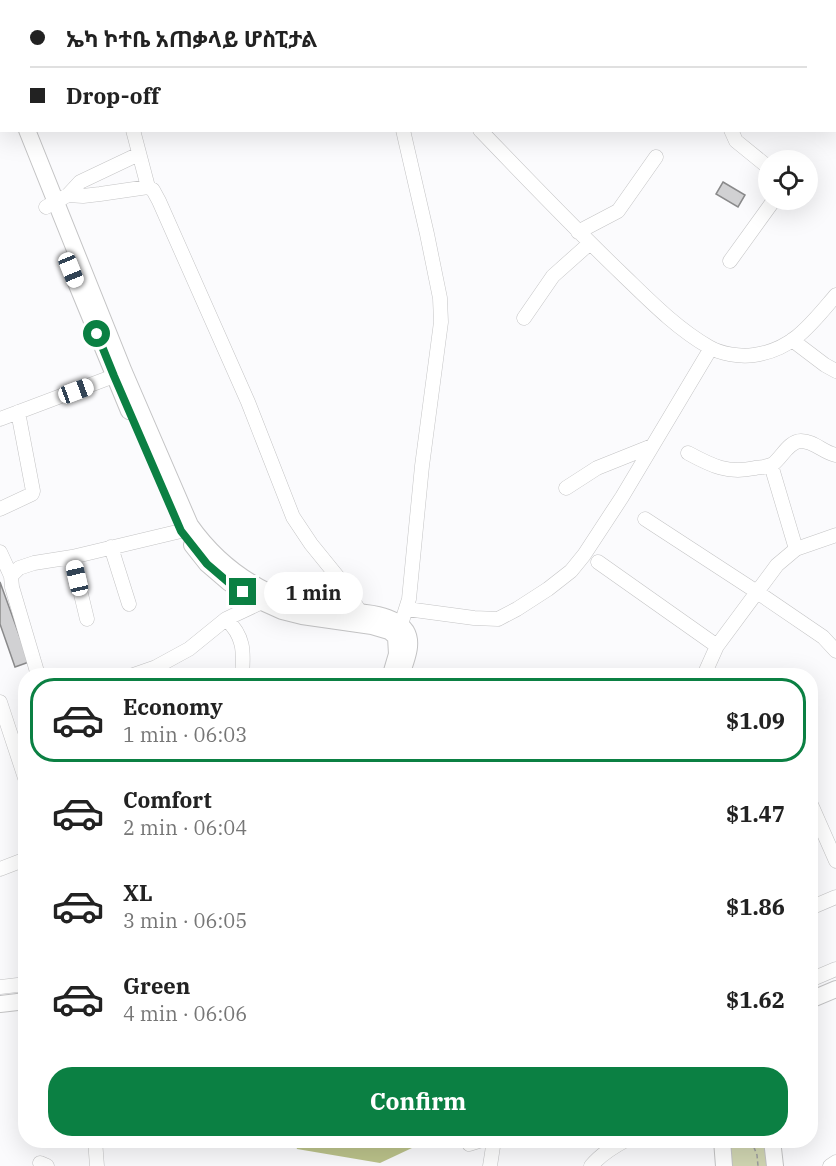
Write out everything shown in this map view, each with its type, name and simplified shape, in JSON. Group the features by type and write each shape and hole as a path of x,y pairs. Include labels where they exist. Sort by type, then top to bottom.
{"main road":[{"path":"17,132 57,201"},
{"path":"28,132 57,201 119,374 181,531 207,564 228,582 262,602 302,616 407,632 410,641 403,668"},
{"path":"119,374 190,525 202,543 249,582 286,600 331,610 360,612 392,620 398,632 397,654 393,668"},
{"path":"818,997 835,991"},
{"path":"0,1004 18,1003"},
{"path":"723,1148 724,1166"},
{"path":"773,1148 775,1166"}],"street":[{"path":"134,132 148,187"},
{"path":"398,632 407,609 422,466 441,322 440,298 403,132"},
{"path":"482,132 578,232 671,321 711,348 731,354 751,355 780,347 807,329 836,295"},
{"path":"732,132 736,141 758,159"},
{"path":"57,201 80,182 139,154"},
{"path":"578,232 618,211 656,157"},
{"path":"57,201 148,187 153,190 249,402 293,517 341,581 360,612"},
{"path":"730,261 767,210"},
{"path":"524,318 553,276 590,243"},
{"path":"792,340 836,371"},
{"path":"407,609 498,619 517,609 571,572 584,555 711,348"},
{"path":"0,419 119,374"},
{"path":"0,509 33,492 18,412"},
{"path":"688,453 712,466 741,471 771,465 794,442 808,442 836,455"},
{"path":"566,488 597,468 652,446"},
{"path":"771,465 796,549"},
{"path":"645,519 824,637 836,651"},
{"path":"11,576 19,568 34,563 72,557 181,531"},
{"path":"707,668 717,646 777,565 796,549 836,535"},
{"path":"111,547 129,604"},
{"path":"0,552 11,576 37,668"},
{"path":"72,557 87,619"},
{"path":"598,562 717,646"},
{"path":"153,668 189,649 226,619 262,602"},
{"path":"226,619 239,635 243,646 242,668"},
{"path":"0,702 18,758"},
{"path":"0,750 15,749"},
{"path":"818,820 836,861"},
{"path":"0,869 18,863"},
{"path":"818,905 836,897"},
{"path":"818,977 836,969"},
{"path":"0,987 18,985"},
{"path":"96,1148 97,1166"},
{"path":"490,1166 493,1148"},
{"path":"591,1166 611,1148"},
{"path":"830,1166 836,1162"}],"path":[{"path":"754,1148 758,1166"}],"green space":[{"path":"297,1148 412,1148 380,1163"},
{"path":"729,1148 766,1148 767,1166 730,1166"}],"building":[{"path":"723,182 745,195 738,207 716,194"},
{"path":"0,582 29,662 15,667 0,624"}],"route":[{"path":"97,334 181,531 207,564 243,592"}]}
